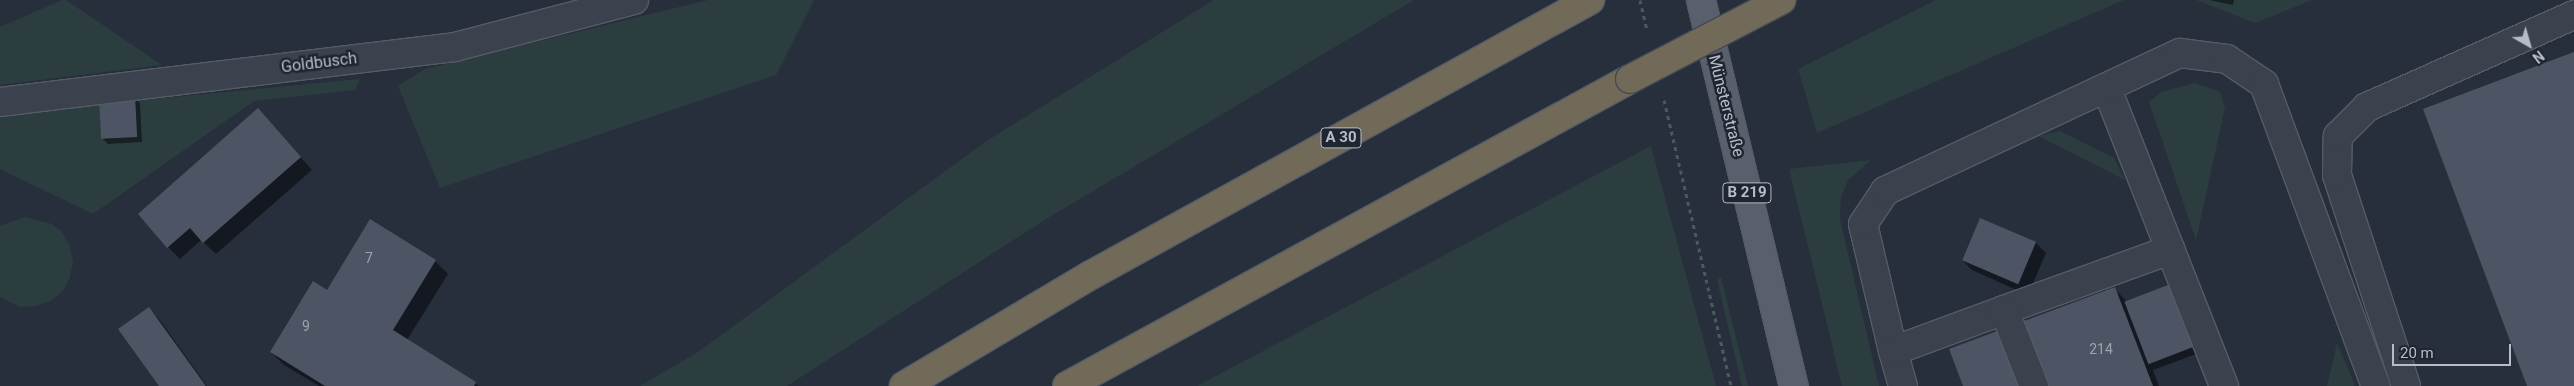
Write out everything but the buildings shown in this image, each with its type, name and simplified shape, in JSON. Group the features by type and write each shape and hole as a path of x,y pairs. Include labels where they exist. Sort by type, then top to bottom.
{"highway":[{"name":"A 30","path":"904,386 1091,275 1590,0"},
{"path":"1067,386 1630,79 1782,0"},
{"path":"1111,386 1153,339"}],"main road":[{"name":"Münsterstraße","path":"1700,0 1794,386"}],"street":[{"name":"Goldbusch","path":"0,102 455,47 634,0"},
{"path":"2406,386 2337,175 2338,136 2367,107 2574,14"},
{"path":"1903,386 1863,224 1885,191 2107,89 2180,53 2227,58 2264,84 2376,386"},
{"path":"2107,89 2224,386"},
{"path":"1894,351 2170,250"},
{"path":"2004,310 2034,386"}],"path":[{"path":"1640,0 1649,39"},
{"path":"1663,96 1731,386"}],"shaded area":[{"path":"62,0 66,0 162,65 0,85 0,27"},
{"path":"708,0 814,0 776,75 440,188 398,86 425,69"},
{"path":"1214,0 1414,0 1043,221 787,386 640,386 698,352 985,142"},
{"path":"1936,0 2124,0 1817,133 1798,69"},
{"path":"2196,0 2312,0 2255,23"},
{"path":"360,79 355,90 254,101 93,214 0,169 0,114"},
{"path":"2195,83 2220,92 2225,108 2196,240 2149,102 2161,92"},
{"path":"2060,131 2114,158 2125,180 2038,136"},
{"path":"1651,146 1716,386 1197,386 1607,169"},
{"path":"1871,160 1848,180 1841,198 1840,219 1879,386 1842,386 1789,169"},
{"path":"25,217 52,224 62,232 70,246 73,262 70,277 63,291 51,301 36,306 20,307 0,297 0,226"},
{"path":"1721,277 1748,386 1742,386 1717,280"},
{"path":"2337,343 2354,383 2354,386 2327,386"}]}
